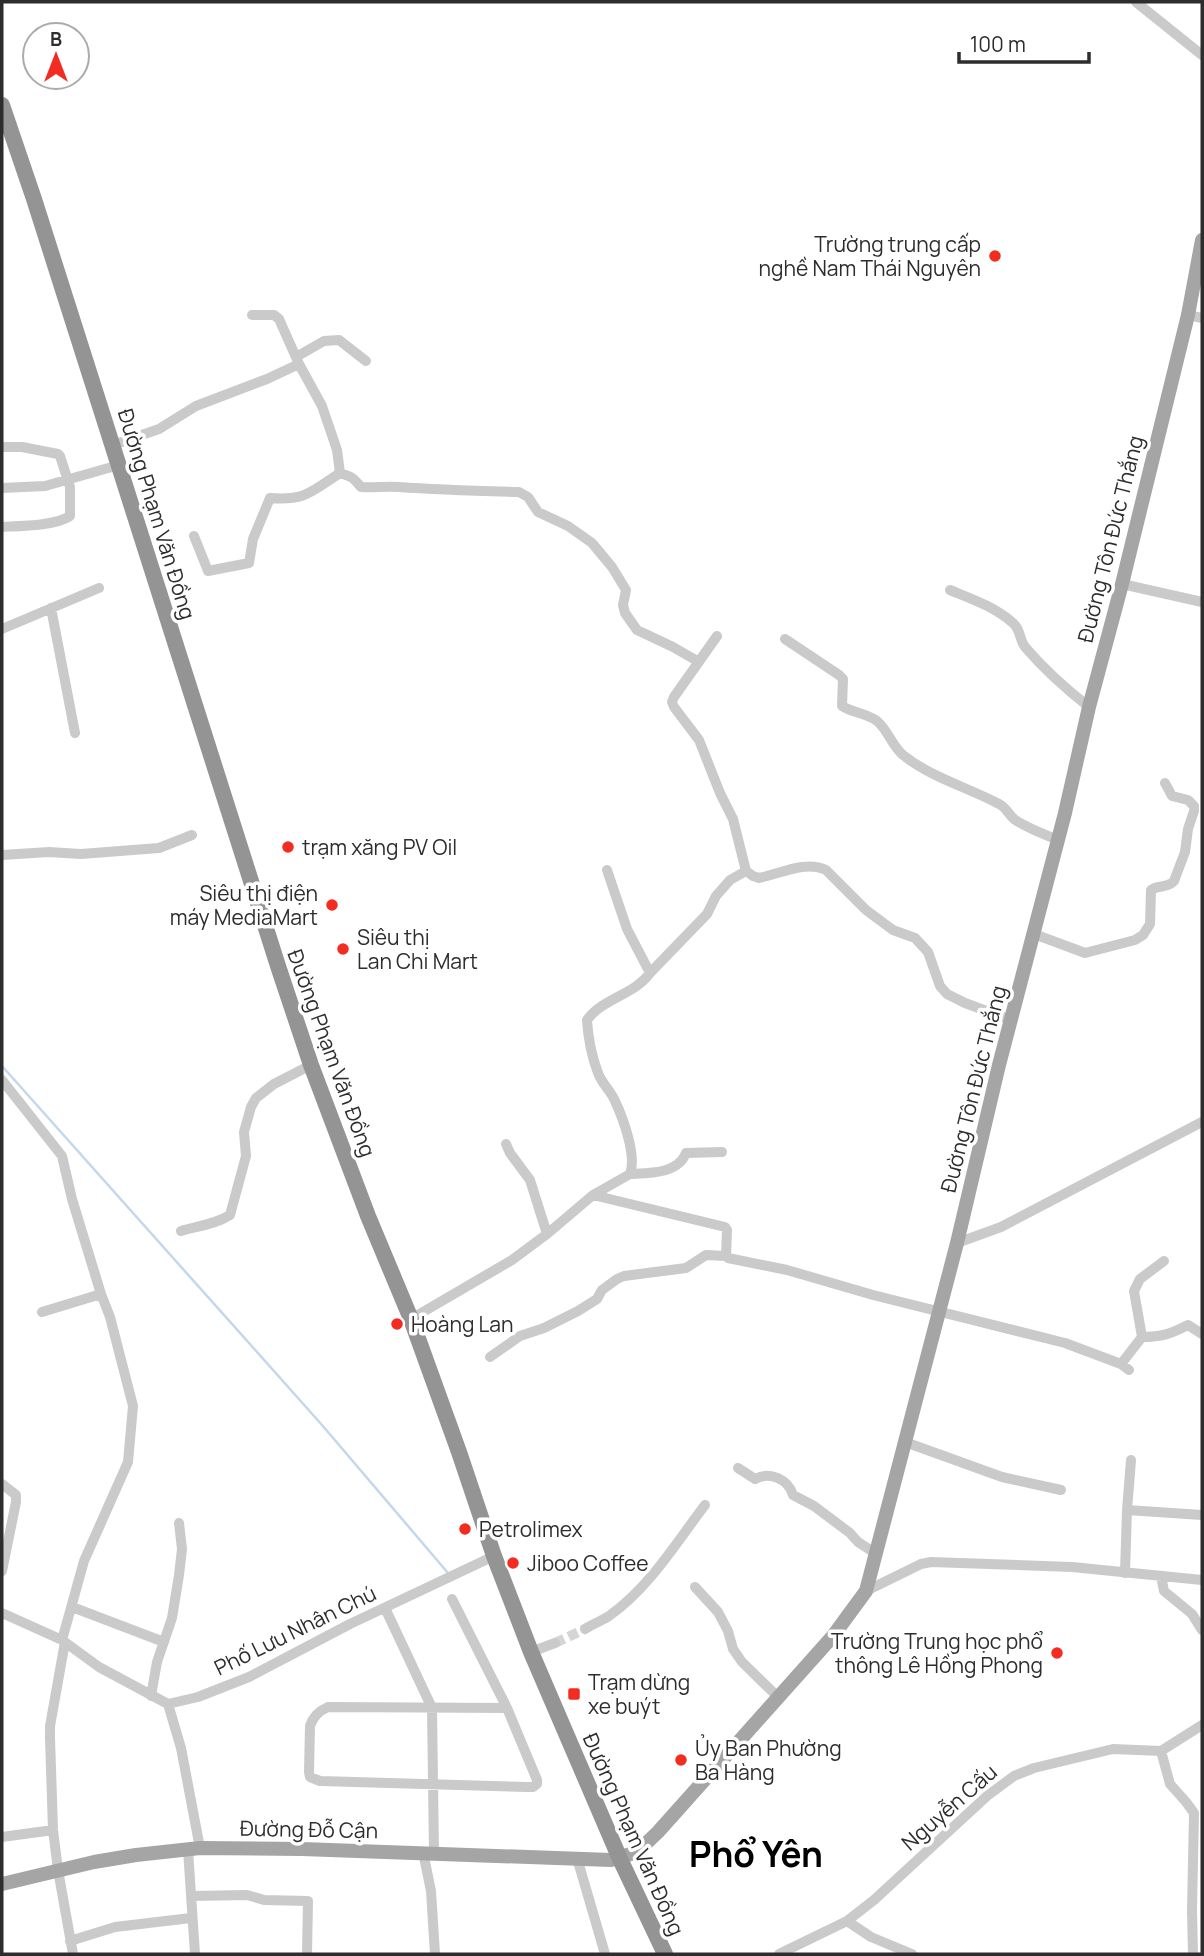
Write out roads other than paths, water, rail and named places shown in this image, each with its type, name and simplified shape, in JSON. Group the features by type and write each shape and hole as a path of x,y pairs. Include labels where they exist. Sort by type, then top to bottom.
{"highway":[{"name":"Đường Phạm Văn Đồng","path":"2,105 32,191 311,1065 411,1320 494,1556 531,1652 664,1954"}],"main road":[{"name":"Đường Tôn Đức Thắng","path":"620,1859 637,1852 647,1844 779,1698 866,1591 957,1243 1089,707 1195,317 1202,240"},
{"name":"Đường Đỗ Cận","path":"2,1884 136,1855 194,1849 302,1849 620,1859"}],"street":[{"path":"1136,2 1202,55"},
{"path":"252,315 277,316 322,406 337,450 340,473"},
{"path":"113,444 159,429 196,406 267,379 298,361 324,341 345,343 366,361"},
{"path":"2,447 22,447 58,454 70,487 68,519 28,526 2,527"},
{"path":"2,488 45,486 119,465"},
{"path":"194,536 208,571 250,563 253,539 270,498 298,499 340,473"},
{"path":"340,473 357,480 361,487 524,493 538,512 582,534 592,542 626,590 623,605 625,613 637,630 699,662"},
{"path":"1122,584 1201,602 1202,589"},
{"path":"2,629 99,588"},
{"path":"950,590 986,605 1010,620 1021,635 1023,645 1053,677 1089,707"},
{"path":"51,608 75,733"},
{"path":"717,636 672,702 699,740 733,819 746,871 759,878 807,866 818,866 826,870 866,911 893,930 915,938 928,952 940,986 947,994 1011,1020"},
{"path":"785,639 839,675 843,680 842,706 876,720 901,753 943,780 1002,805 1019,822 1058,840"},
{"path":"1034,934 1085,953 1135,940 1143,935 1150,924 1152,890 1174,881 1185,852 1188,829 1195,811 1188,800 1172,796 1165,783"},
{"path":"2,855 48,852 81,854 159,848 192,835"},
{"path":"607,870 626,929 650,973"},
{"path":"630,1174 633,1163 629,1144 615,1098 598,1073 587,1020 593,1012 642,983 707,914 716,896 730,880 746,871"},
{"path":"181,1231 214,1223 230,1215 246,1156 244,1132 251,1107 256,1098 274,1084 311,1065"},
{"path":"2,1080 62,1156 72,1199 110,1317 133,1406 131,1450 125,1474 84,1561 64,1641 50,1726 53,1830 73,1954"},
{"path":"957,1243 1001,1227 1202,1122"},
{"path":"506,1143 530,1180 547,1234"},
{"path":"411,1320 499,1268 547,1234 593,1195 630,1174 653,1173 677,1166 682,1163 686,1153 722,1152"},
{"path":"593,1195 725,1227 726,1256"},
{"path":"490,1357 520,1336 544,1328 578,1311 597,1299 603,1290 617,1279 686,1268 706,1255 726,1256 787,1270 873,1295 1079,1346 1125,1367 1142,1337 1134,1292 1140,1279 1164,1261"},
{"path":"42,1312 101,1294"},
{"path":"1142,1337 1168,1335 1188,1325 1202,1334"},
{"path":"905,1442 1002,1477 1061,1490"},
{"path":"1125,1573 1131,1460"},
{"path":"738,1468 755,1479 764,1475 778,1477 790,1487 793,1495 814,1506 875,1553"},
{"path":"2,1484 16,1496 16,1502 2,1571"},
{"path":"585,1629 620,1607 646,1582 705,1505"},
{"path":"1127,1510 1202,1515"},
{"path":"152,1696 157,1662 172,1618 179,1575 182,1549 179,1523"},
{"name":"Phố Lưu Nhân Chú","path":"169,1704 198,1697 250,1677 309,1644 494,1556"},
{"path":"866,1591 921,1564 931,1562 1072,1567 1202,1580"},
{"path":"1161,1576 1164,1591 1192,1614 1202,1630"},
{"path":"695,1587 718,1612 741,1662 779,1698"},
{"path":"452,1599 507,1708 537,1784 527,1787 320,1781 310,1777 310,1726 312,1718 323,1709 334,1706 507,1708"},
{"path":"72,1607 164,1642"},
{"path":"385,1608 432,1708 434,1783 428,1853 435,1954"},
{"path":"2,1613 64,1641 99,1667 169,1704 181,1748 194,1849 191,1896 194,1954"},
{"path":"531,1652 555,1643"},
{"path":"1193,1954 1192,1910 1198,1842 1194,1813 1170,1784 1161,1751 1202,1725"},
{"name":"Nguyễn Cấu","path":"779,1954 847,1921 874,1900 987,1796 1014,1776 1034,1768 1113,1749 1161,1751"},
{"path":"2,1837 53,1830"},
{"path":"577,1858 605,1954"},
{"path":"191,1896 247,1895 264,1900 308,1901 307,1954"},
{"path":"70,1941 129,1924 191,1918"},
{"path":"847,1921 871,1937 912,1954"}],"waterway":[{"path":"2,1066 322,1425 448,1573"}],"tunnel":[{"path":"555,1643 585,1629"}],"place":[{"name":"Trường trung cấp nghề Nam Thái Nguyên","path":"995,256"},
{"name":"trạm xăng PV Oil","path":"288,847"},
{"name":"Siêu thị điện máy MediaMart","path":"332,905"},
{"name":"Siêu thị Lan Chi Mart","path":"343,949"},
{"name":"Hoàng Lan","path":"397,1324"},
{"name":"Petrolimex","path":"465,1529"},
{"name":"Jiboo Coffee","path":"513,1563"},
{"name":"Trường Trung học phổ thông Lê Hồng Phong","path":"1057,1653"},
{"name":"Trạm dừng xe buýt","path":"574,1694"},
{"name":"Ủy Ban Phường Ba Hàng","path":"681,1760"}],"district":[{"name":"Phổ Yên","path":"756,1854"}]}
